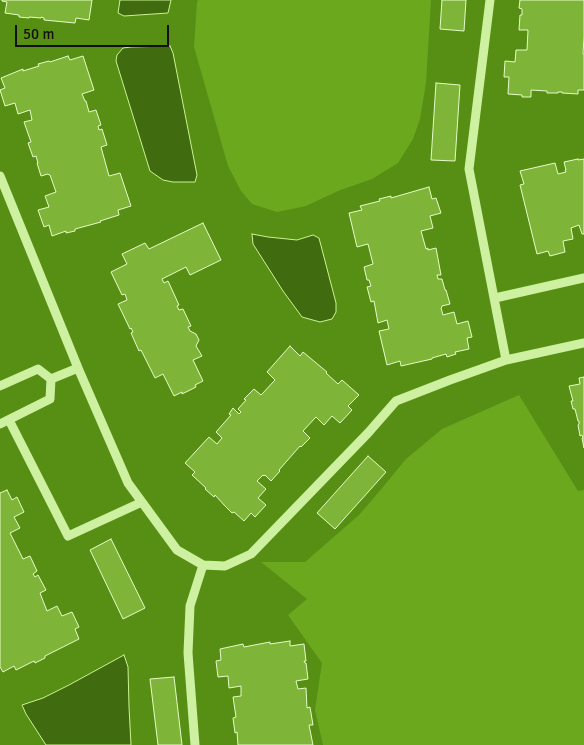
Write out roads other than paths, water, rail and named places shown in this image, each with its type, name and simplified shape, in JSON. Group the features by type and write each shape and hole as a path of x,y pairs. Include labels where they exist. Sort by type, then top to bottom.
{"lane":[{"path":"490,0 469,169 506,360"},
{"path":"0,176 78,368 128,483 177,550 203,565 225,566 251,554 368,433 396,401 506,360 584,343"},
{"path":"495,298 584,278"},
{"path":"51,380 78,368"},
{"path":"0,386 38,369 51,380"},
{"path":"0,424 50,399 51,380"},
{"path":"9,420 68,536 142,502"},
{"path":"195,745 188,653 190,606 203,565"}]}
